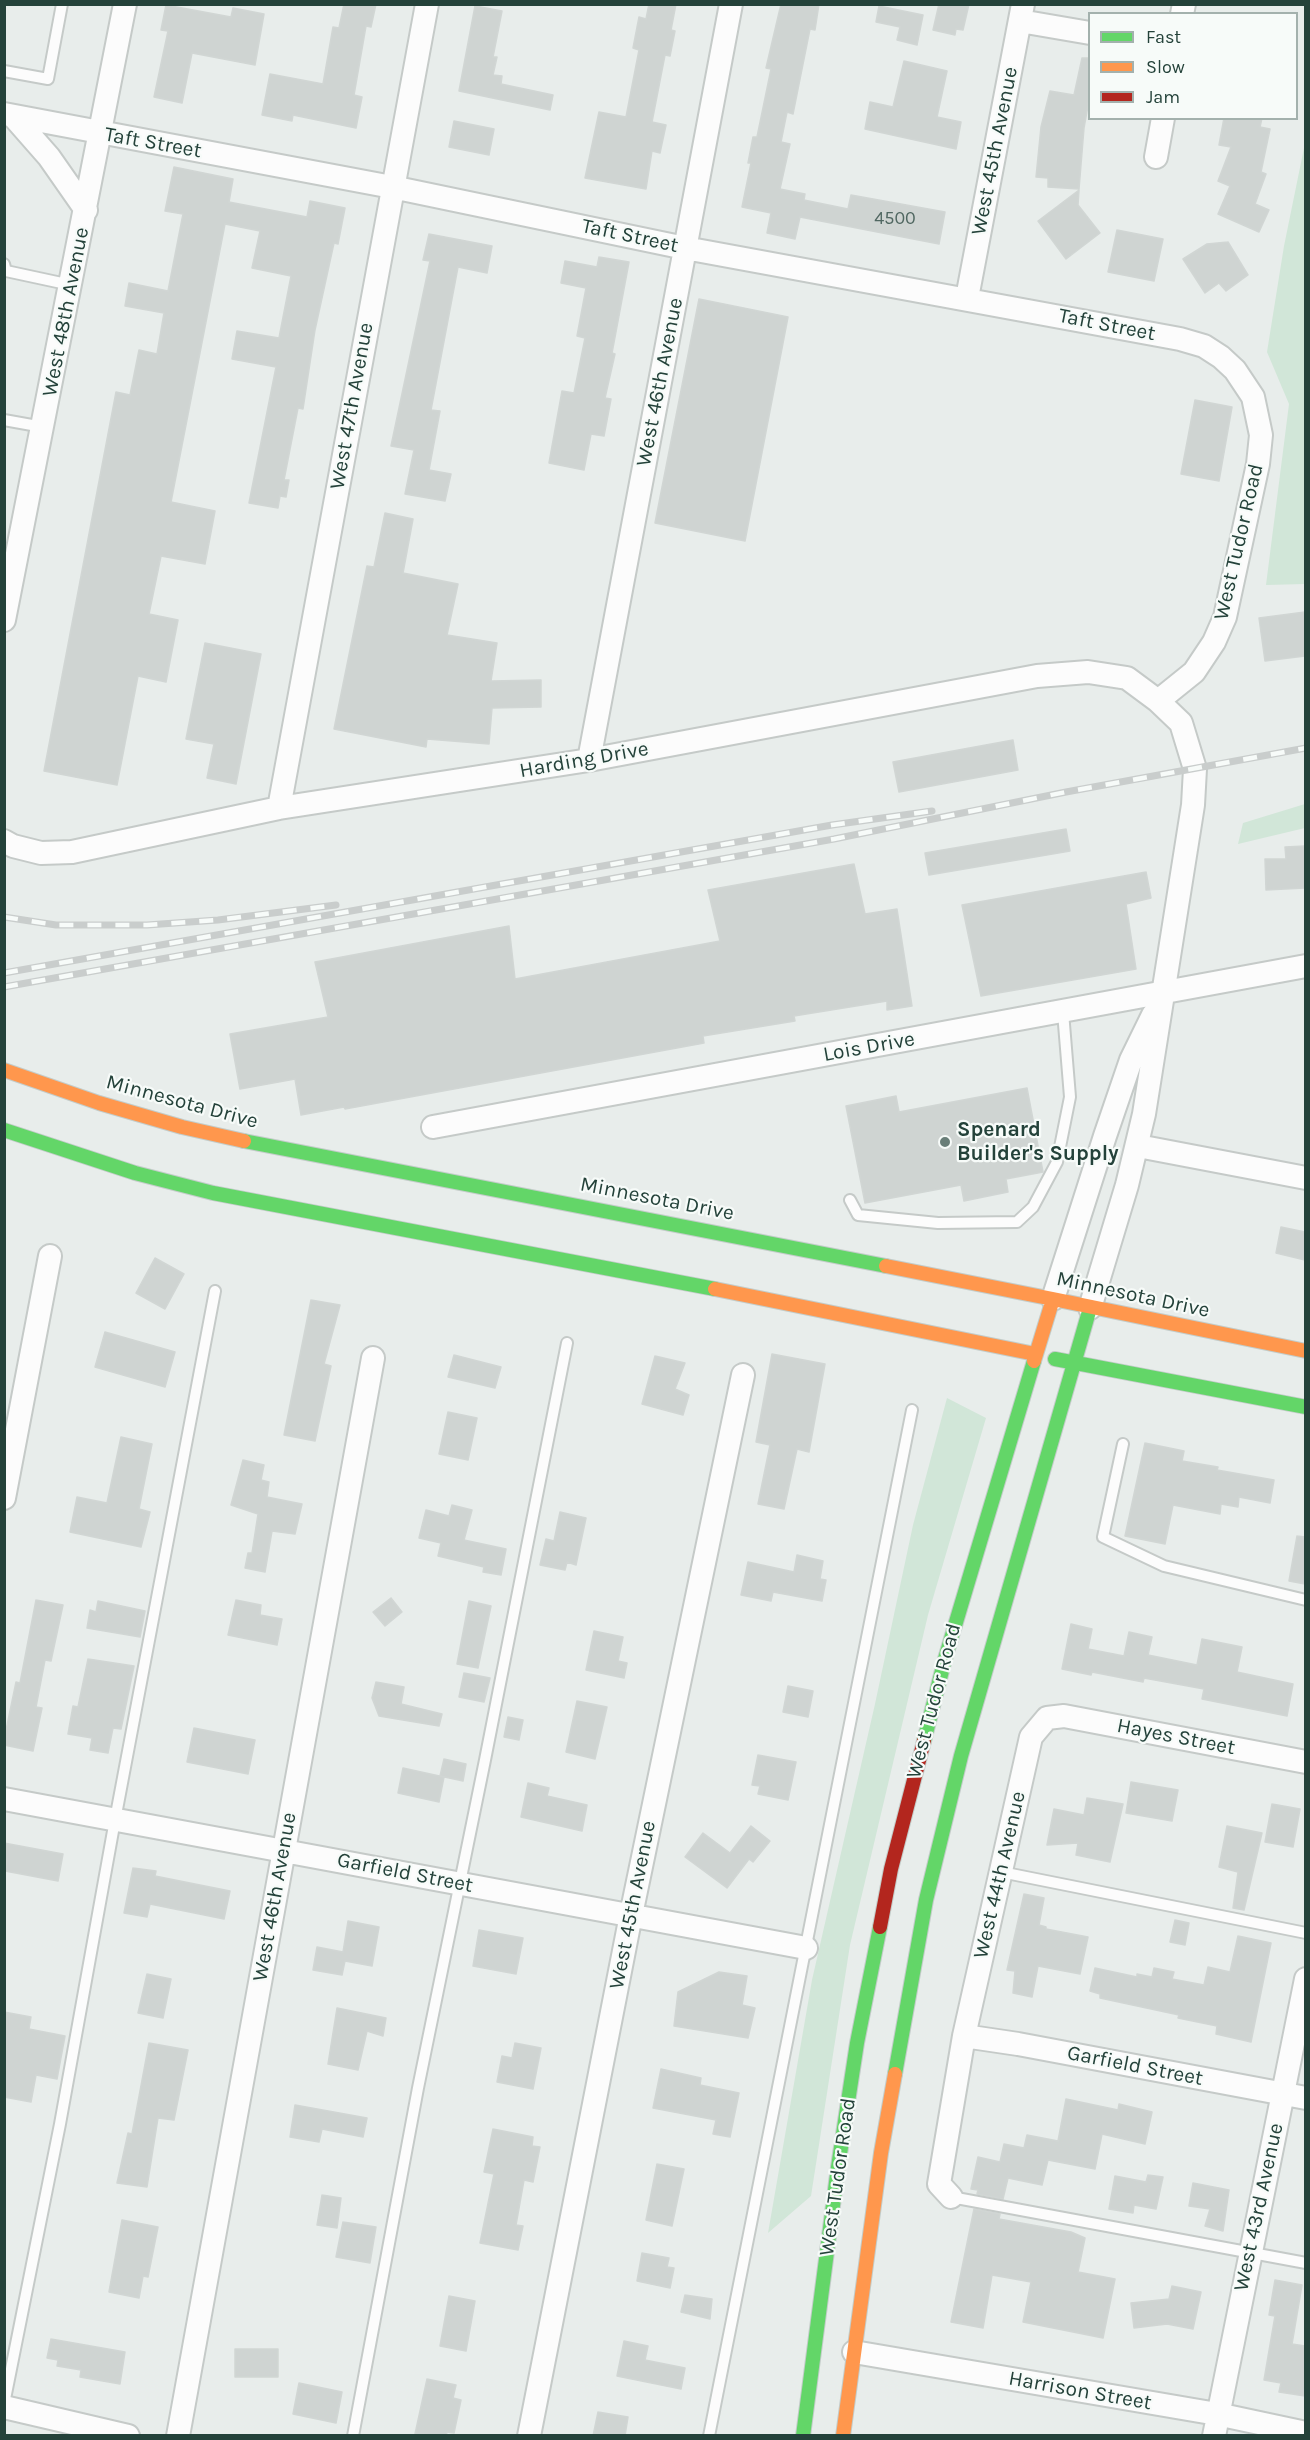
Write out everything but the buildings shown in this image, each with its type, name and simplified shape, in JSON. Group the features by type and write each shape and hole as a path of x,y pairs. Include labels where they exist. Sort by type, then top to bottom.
{"main road":[{"name":"Minnesota Drive","path":"4,1070 99,1103 182,1127 254,1143 508,1191 1305,1351"},
{"path":"4,1130 135,1173 213,1193 794,1305 1075,1363 1305,1407"},
{"name":"West Tudor Road","path":"803,2436 838,2167 857,2043 891,1869 945,1659 1053,1299"},
{"name":"West Tudor Road","path":"843,2436 881,2153 926,1900 961,1756 1090,1308"},
{"path":"814,2355 822,2376 814,2436"}],"street":[{"name":"West 48th Avenue","path":"4,620 125,4"},
{"name":"West 47th Avenue","path":"279,808 392,187 428,4"},
{"name":"West 46th Avenue","path":"589,760 731,4"},
{"path":"1022,13 1088,33"},
{"name":"West 45th Avenue","path":"967,298 1022,13"},
{"name":"Taft Street","path":"9,115 392,187 685,248 967,298 1188,341 1204,346 1221,357 1242,381"},
{"path":"9,115 49,157 86,210"},
{"path":"1156,157 1163,120"},
{"name":"West Tudor Road","path":"1090,1308 1138,1146 1193,805 1195,769 1181,723 1158,701 1194,672 1214,642 1225,617 1258,464 1261,435 1253,397 1242,381"},
{"name":"Harding Drive","path":"4,841 13,846 41,853 72,852 279,808 589,760 1036,676 1088,672 1127,678 1158,701"},
{"name":"Lois Drive","path":"433,1127 1305,966"},
{"name":"West Tudor Road","path":"1053,1299 1131,1060 1164,992"},
{"path":"1138,1146 1305,1178"},
{"path":"4,1498 50,1256"},
{"name":"West 46th Avenue","path":"178,2436 373,1358"},
{"name":"West 45th Avenue","path":"529,2436 631,1915 743,1375"},
{"name":"Hayes Street","path":"1047,1718 1064,1716 1305,1762"},
{"name":"West 44th Avenue","path":"951,2197 939,2184 964,2036 1031,1737 1047,1718"},
{"name":"Garfield Street","path":"4,1799 806,1948"},
{"name":"West 43rd Avenue","path":"1216,2425 1305,1979"},
{"name":"Garfield Street","path":"964,2036 1305,2098"},
{"name":"Harrison Street","path":"854,2352 1216,2425 1305,2433"},
{"path":"4,2406 128,2436"}],"lane":[{"path":"4,71 48,79 62,4"},
{"path":"5,271 71,285"},
{"path":"4,420 43,427"},
{"path":"850,1200 858,1215 938,1223 1017,1222 1033,1207 1057,1162 1070,1096 1063,1012"},
{"path":"4,2406 60,2124 215,1291"},
{"path":"353,2436 416,2100 567,1343"},
{"path":"709,2436 912,1410"},
{"path":"1123,1444 1103,1537 1164,1566 1305,1600"},
{"path":"1000,1872 1305,1933"},
{"path":"951,2197 1305,2263"}],"green space":[{"path":"1305,143 1305,584 1266,585 1289,404 1267,352 1284,246"},
{"path":"1305,804 1305,828 1238,844 1243,823"},
{"path":"947,1398 986,1418 928,1615 850,1945 811,2196 768,2233 812,1980 913,1525"}],"railway":[{"path":"4,987 834,839 1066,792 1306,748"},
{"path":"4,973 832,825 932,811"},
{"path":"4,917 56,925 147,925 218,920 336,905"}],"traffic: fast":[{"path":"4,1130 135,1173 213,1193 715,1289"},
{"path":"244,1141 886,1266"},
{"path":"895,2074 926,1900 961,1756 1090,1308"},
{"path":"1055,1359 1306,1407"},
{"path":"924,1741 945,1659 1034,1361"},
{"path":"803,2436 838,2167 857,2043 880,1927"}],"traffic: slow":[{"path":"4,1070 99,1103 182,1127 244,1141"},
{"path":"886,1266 1053,1299"},
{"path":"715,1289 1035,1354"},
{"path":"1034,1361 1053,1299 1306,1351"},
{"path":"843,2436 881,2153 895,2074"}],"traffic: jam":[{"path":"880,1927 891,1869 924,1741"}],"place":[{"name":"Spenard Builder's Supply","path":"945,1142"}]}
